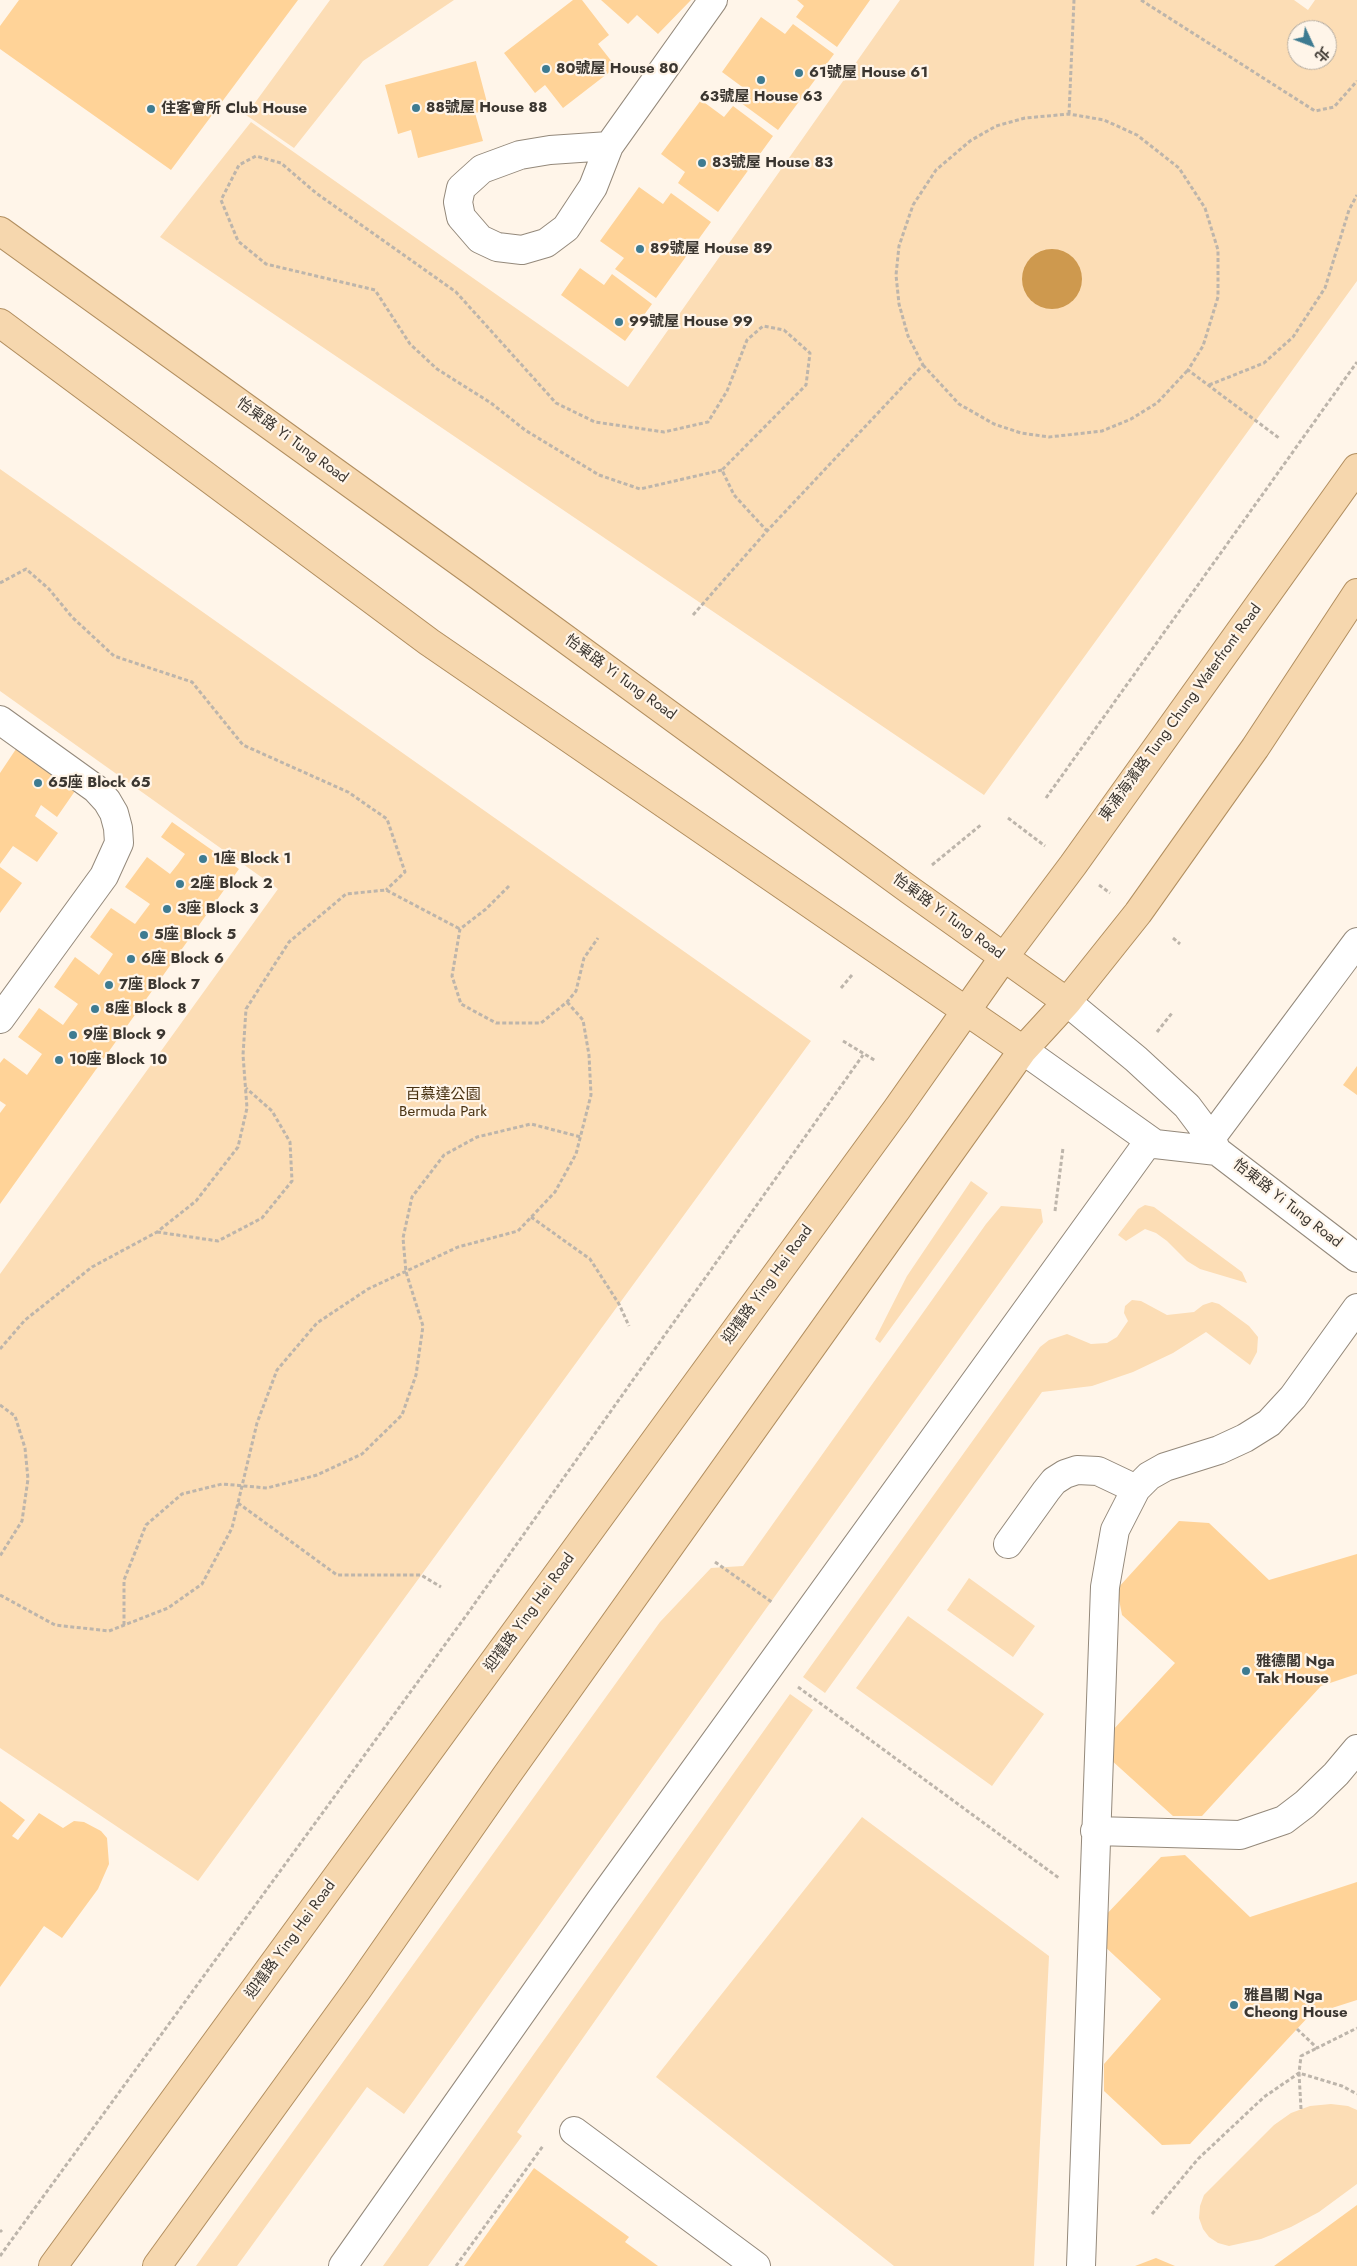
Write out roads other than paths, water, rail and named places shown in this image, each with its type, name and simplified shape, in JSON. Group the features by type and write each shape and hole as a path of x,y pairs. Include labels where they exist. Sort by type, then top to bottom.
{"main road":[{"name":"怡東路 Yi Tung Road","path":"0,231 1068,1002"},
{"name":"怡東路 Yi Tung Road","path":"0,323 429,642 1023,1050"},
{"name":"東涌海濱路 Tung Chung Waterfront Road","path":"1004,957 1357,468"},
{"path":"157,2266 357,1990 506,1776 1023,1050 1068,1002 1138,913 1244,764 1357,593"},
{"name":"迎禧路 Ying Hei Road","path":"53,2266 897,1109 1004,957"}],"street":[{"path":"608,146 550,150 520,155 482,169 461,188 458,202 461,217 480,239 497,248 522,250 546,243 566,228 593,187 608,146 713,0"},
{"path":"0,720 96,789 107,801 114,813 119,843 104,876 0,1019"},
{"path":"1214,1144 1357,942"},
{"name":"怡東路 Yi Tung Road","path":"1068,1002 1136,1059 1187,1106 1214,1144 1357,1258"},
{"name":"怡東路 Yi Tung Road","path":"1023,1050 1155,1144 1214,1144"},
{"path":"343,2266 600,1901 803,1623 1149,1141"},
{"path":"1081,2266 1105,1587 1115,1530 1136,1489 1149,1476 1165,1467 1219,1450 1245,1438 1269,1423 1293,1397 1357,1308"},
{"path":"1008,1544 1054,1481 1065,1474 1077,1470 1098,1471 1136,1489"},
{"path":"1095,1831 1240,1835 1284,1820 1305,1804 1336,1774 1357,1748"},
{"path":"574,2131 756,2266"}],"place":[{"name":"80號屋 House 80","path":"546,69"},
{"name":"61號屋 House 61","path":"799,73"},
{"name":"63號屋 House 63","path":"761,80"},
{"name":"88號屋 House 88","path":"416,108"},
{"name":"住客會所 Club House","path":"151,109"},
{"name":"83號屋 House 83","path":"702,163"},
{"name":"89號屋 House 89","path":"640,249"},
{"name":"99號屋 House 99","path":"619,322"},
{"name":"65座 Block 65","path":"38,783"},
{"name":"1座 Block 1","path":"203,859"},
{"name":"2座 Block 2","path":"180,884"},
{"name":"3座 Block 3","path":"167,909"},
{"name":"5座 Block 5","path":"144,935"},
{"name":"6座 Block 6","path":"131,959"},
{"name":"7座 Block 7","path":"109,985"},
{"name":"8座 Block 8","path":"95,1009"},
{"name":"9座 Block 9","path":"73,1035"},
{"name":"10座 Block 10","path":"59,1060"},
{"name":"雅德閣 Nga Tak House","path":"1246,1671"},
{"name":"雅昌閣 Nga Cheong House","path":"1234,2005"}],"park label":[{"name":"百慕達公園 Bermuda Park","path":"443,1104"}]}
